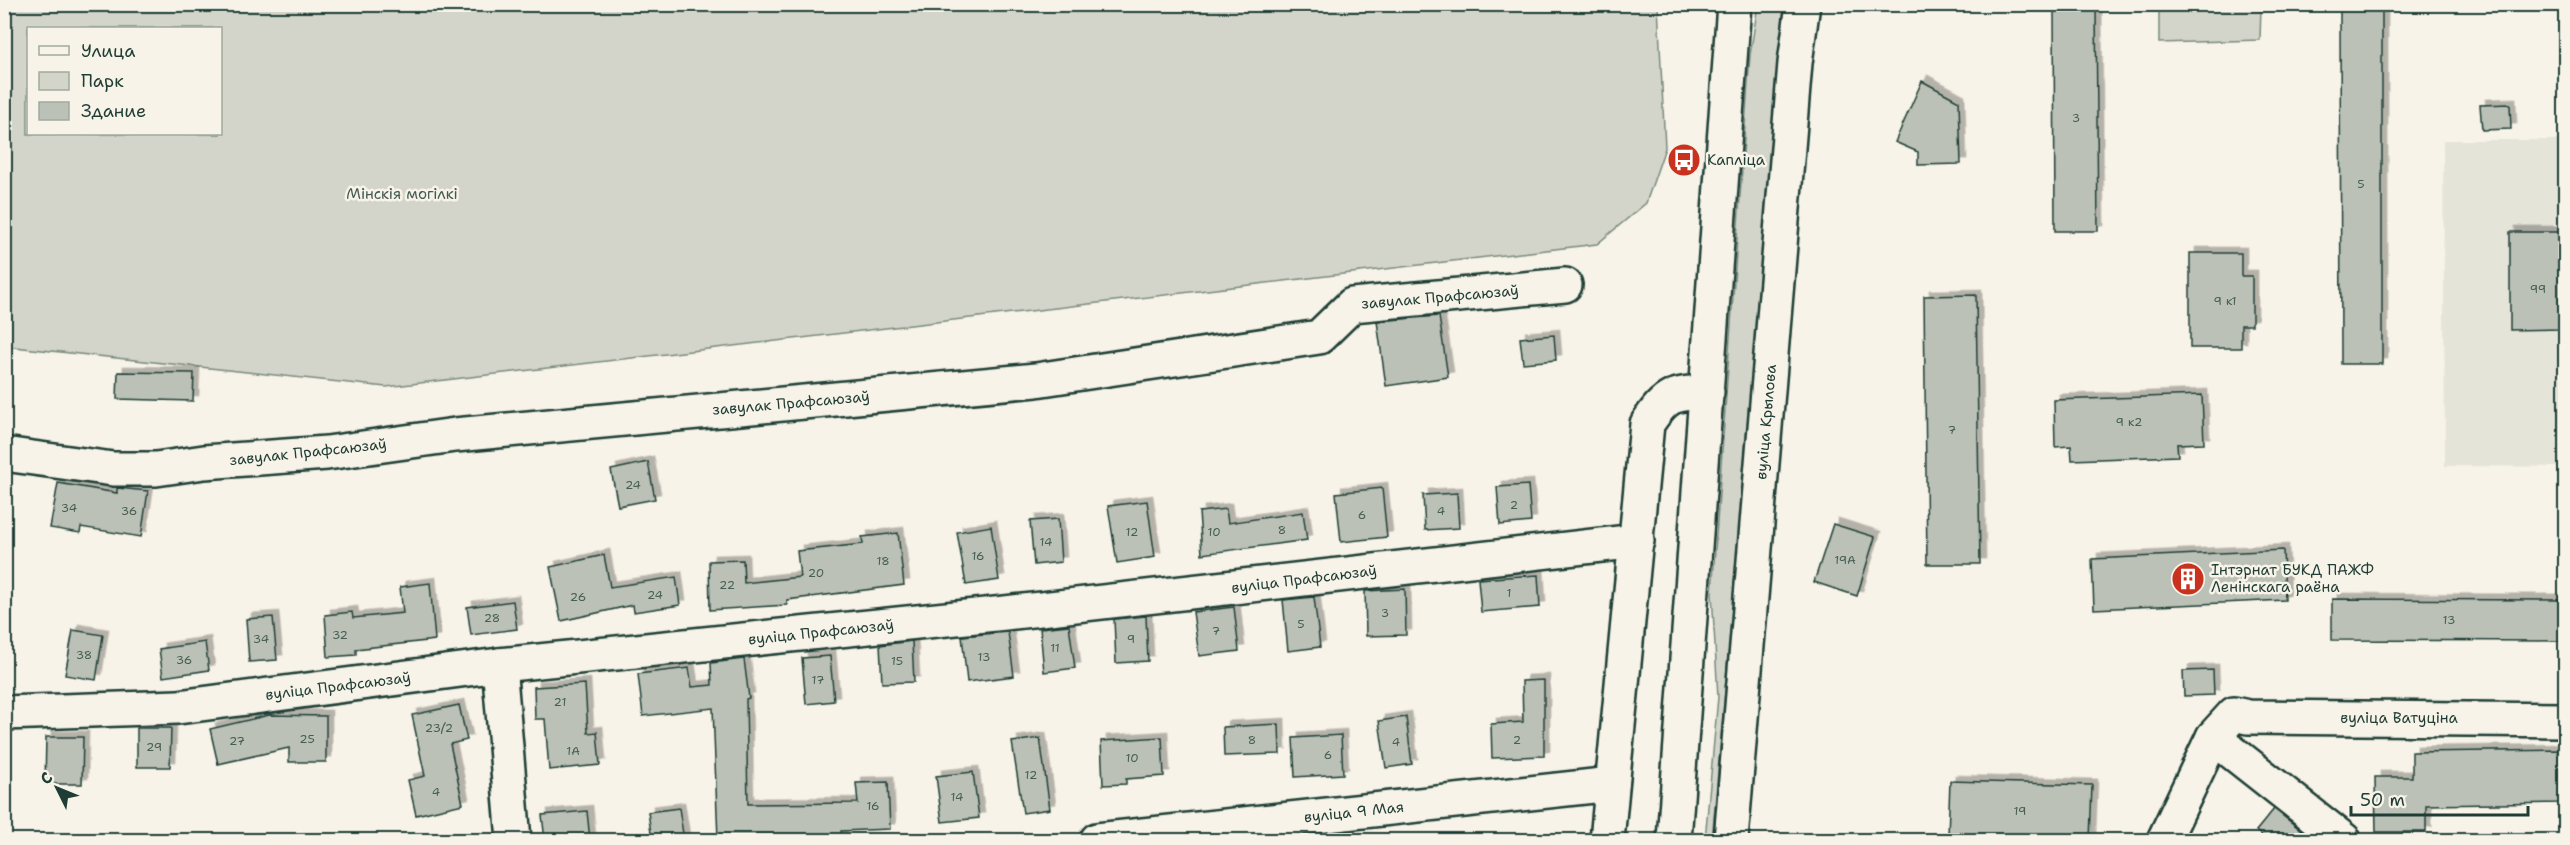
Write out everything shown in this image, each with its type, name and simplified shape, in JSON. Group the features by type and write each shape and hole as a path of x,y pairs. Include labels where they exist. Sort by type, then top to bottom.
{"street":[{"path":"1674,840 1734,4"},
{"name":"вуліца Крылова","path":"1731,840 1795,63 1803,4"},
{"name":"завулак Прафсаюзаў","path":"4,454 112,469 156,469 204,462 327,453 455,435 1036,380 1319,337 1352,305 1565,285"},
{"path":"1607,840 1647,424 1657,408 1674,394 1707,392"},
{"name":"вуліца Прафсаюзаў","path":"4,714 178,707 499,665 1005,613 1637,541"},
{"path":"499,665 514,840"},
{"name":"вуліца Ватуціна","path":"2224,725 2248,717 2565,720"},
{"path":"2164,840 2224,725 2344,840"},
{"name":"вуліца 9 Мая","path":"1096,840 1612,784"}],"shaded area":[{"path":"2443,140 2565,140 2565,467 2445,466"}],"green space":[{"name":"Мінскія могілкі","path":"5,4 1658,5 1665,148 1646,203 1597,244 386,387 5,346"},
{"path":"1758,5 1785,5 1712,840 1705,840 1718,697 1712,593 1750,55"},
{"path":"2159,5 2261,5 2260,40 2159,43"}],"building":[{"path":"2054,4 2096,4 2098,231 2055,231"},
{"path":"2340,4 2382,4 2382,364 2341,364"},
{"path":"1922,81 1959,101 1961,164 1918,165 1918,152 1895,142"},
{"path":"2510,104 2511,129 2482,130 2480,105"},
{"path":"2510,232 2562,232 2562,277 2565,277 2565,300 2561,300 2561,329 2510,330"},
{"path":"2190,253 2241,253 2241,276 2252,276 2252,325 2241,325 2241,348 2190,348"},
{"path":"1976,295 1980,564 1927,564 1924,296"},
{"path":"1439,316 1448,377 1386,386 1377,321"},
{"path":"1554,335 1556,360 1523,363 1520,338"},
{"path":"118,372 194,373 193,401 117,399"},
{"path":"2202,395 2204,443 2177,444 2178,456 2072,460 2071,446 2055,447 2054,400"},
{"path":"648,462 655,499 618,506 611,470"},
{"path":"58,483 117,493 117,488 148,491 141,537 81,527 80,533 50,528"},
{"path":"1528,485 1531,522 1500,525 1497,487"},
{"path":"1382,488 1387,537 1341,542 1336,493"},
{"path":"1457,493 1459,528 1425,530 1423,495"},
{"path":"1147,501 1155,557 1117,563 1108,506"},
{"path":"1226,509 1228,523 1303,512 1307,540 1202,554 1199,512"},
{"path":"1058,519 1061,562 1034,565 1030,521"},
{"path":"1833,524 1875,537 1857,596 1814,582"},
{"path":"991,526 999,580 966,585 957,532"},
{"path":"898,533 904,585 787,600 787,605 710,610 709,561 743,560 744,583 800,577 797,551 863,544 862,537"},
{"name":"Інтэрнат БУКД ПАЖФ Ленінскага раёна","path":"2283,550 2285,600 2094,609 2092,559"},
{"path":"604,555 610,587 676,577 680,605 634,612 633,605 561,621 550,567"},
{"path":"1538,575 1540,607 1481,612 1478,579"},
{"path":"430,583 435,640 356,649 356,655 328,657 325,615 352,612 353,618 403,613 400,587"},
{"path":"1405,589 1406,635 1366,636 1365,591"},
{"path":"1314,597 1320,647 1288,651 1283,600"},
{"path":"2332,599 2565,600 2565,641 2332,640"},
{"path":"513,601 517,629 471,635 467,607"},
{"path":"1234,607 1239,651 1199,656 1193,612"},
{"path":"1146,616 1148,661 1116,663 1114,619"},
{"path":"273,617 277,660 249,662 246,619"},
{"path":"1069,625 1075,668 1044,672 1040,628"},
{"path":"73,630 103,635 96,680 65,675"},
{"path":"1008,632 1014,676 967,682 962,636"},
{"path":"912,641 914,682 882,683 880,645"},
{"path":"205,642 209,670 163,677 159,649"},
{"path":"830,656 834,701 806,704 802,658"},
{"path":"744,659 749,698 746,699 748,804 858,803 856,783 888,782 890,829 841,831 842,840 718,840 713,708 643,716 638,674 689,668 692,687 712,685 711,663"},
{"path":"2213,670 2214,695 2184,696 2183,671"},
{"path":"1544,680 1544,756 1492,758 1491,724 1523,722 1522,681"},
{"path":"585,684 588,733 597,732 600,765 549,770 545,719 535,719 534,687"},
{"path":"459,705 467,740 450,744 463,804 416,815 408,780 425,776 412,715"},
{"path":"269,715 326,716 326,762 289,762 289,748 218,764 210,729"},
{"path":"1406,717 1412,764 1386,768 1379,721"},
{"path":"1279,724 1280,754 1224,756 1223,727"},
{"path":"137,728 171,728 170,767 137,767"},
{"path":"1341,735 1343,774 1295,777 1293,738"},
{"path":"46,737 83,737 82,784 45,784"},
{"path":"1162,737 1164,776 1126,779 1126,784 1103,785 1101,741"},
{"path":"1040,738 1050,809 1023,813 1012,742"},
{"path":"2561,750 2561,778 2565,778 2565,803 2426,805 2426,832 2376,832 2375,777 2412,777 2412,752"},
{"path":"973,772 979,818 942,822 936,776"},
{"path":"1950,781 2092,785 2090,840 1948,836"},
{"path":"679,808 684,840 652,840 648,812"},
{"path":"2274,809 2314,840 2267,840 2256,831"},
{"path":"587,811 590,840 545,840 542,815"}],"place":[{"name":"Капліца","path":"1684,160"},
{"name":"Інтэрнат БУКД ПАЖФ Ленінскага раёна","path":"2188,579"}]}
